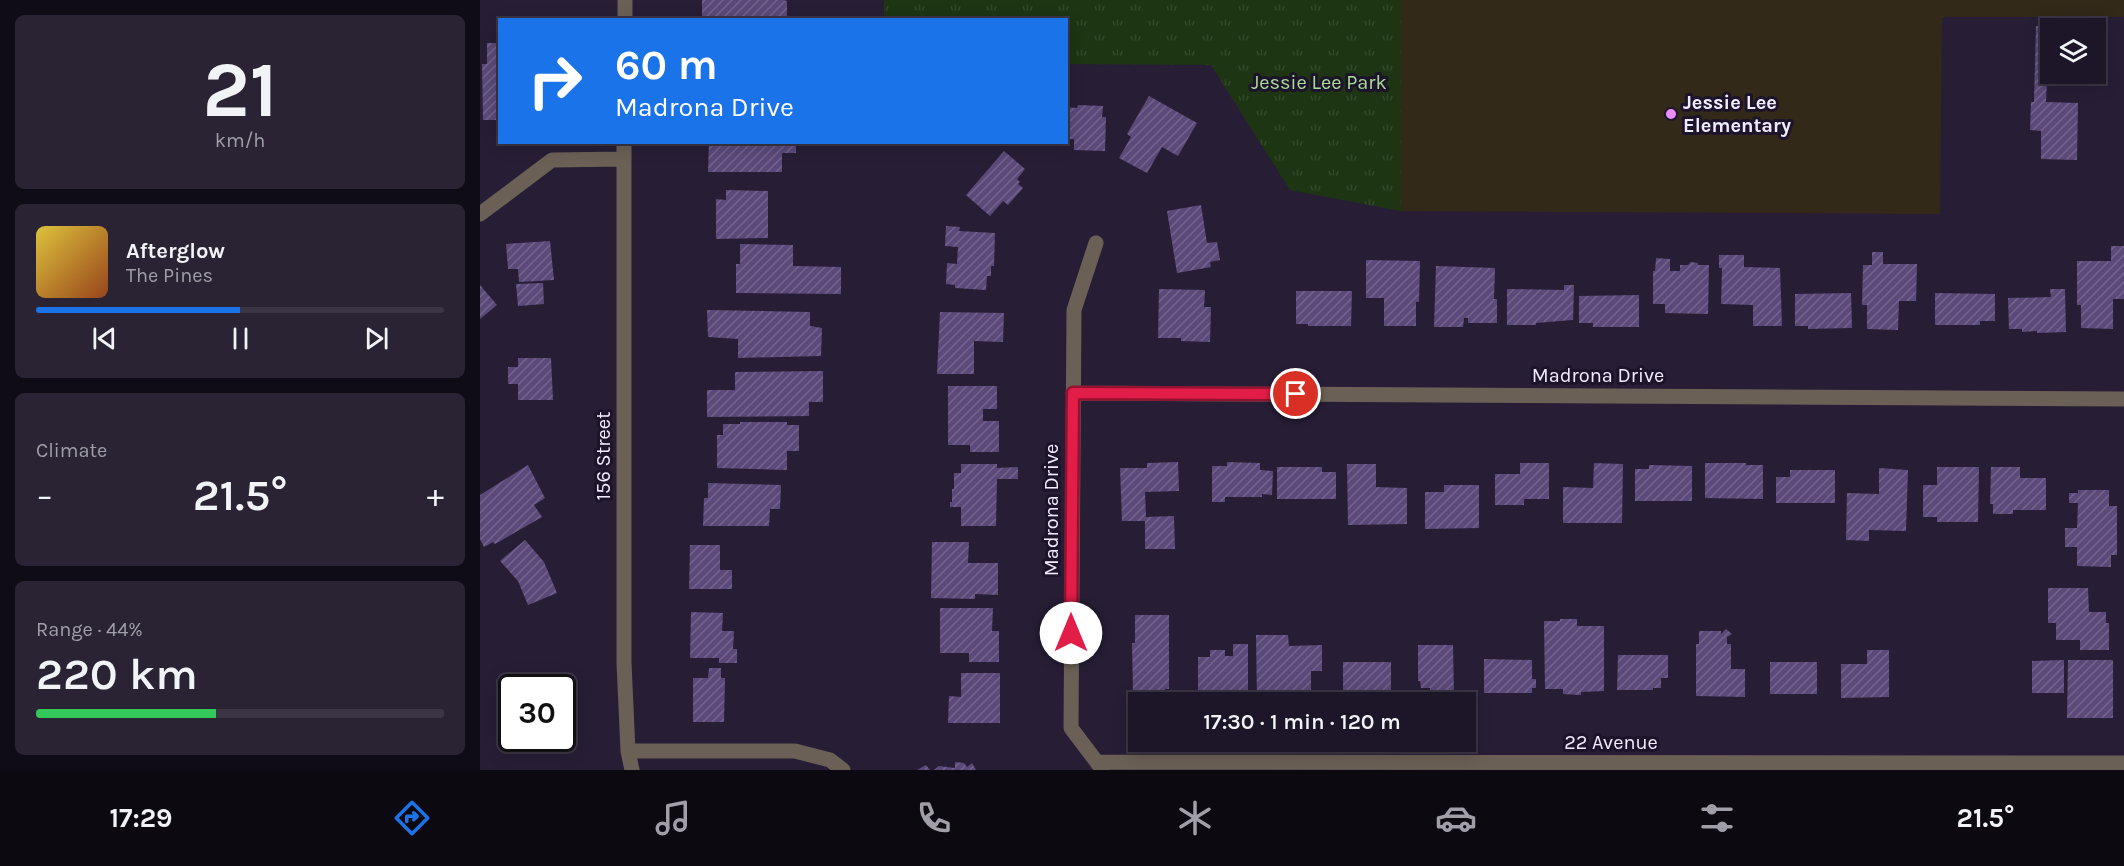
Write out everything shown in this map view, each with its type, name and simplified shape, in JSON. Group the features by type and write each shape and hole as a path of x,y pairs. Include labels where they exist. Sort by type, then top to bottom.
{"street":[{"path":"625,0 625,18"},
{"name":"156 Street","path":"624,144 624,663 628,751 632,770"},
{"path":"480,214 552,160 624,159"},
{"name":"Madrona Drive","path":"1096,243 1074,310 1071,728 1100,766"},
{"name":"Madrona Drive","path":"1073,393 2124,399"},
{"path":"628,751 795,751 830,760 843,770"},
{"name":"22 Avenue","path":"1100,766 1812,767 2124,763"}],"shaded area":[{"name":"Jessie Lee Elementary","path":"1401,0 2124,0 2124,17 1942,17 1940,214 1401,211"}],"green space":[{"name":"Jessie Lee Park","path":"884,0 1401,0 1401,211 1290,190 1211,65 1068,64 1068,18 884,18"}],"building":[{"path":"702,0 787,1 787,18 702,18"},
{"path":"2036,26 2040,26 2040,84 2047,84 2046,102 2078,103 2077,160 2041,159 2041,131 2030,130 2031,102 2034,102"},
{"path":"487,43 498,43 498,120 483,120 482,64 487,64"},
{"path":"1149,96 1197,123 1178,156 1162,147 1147,173 1119,158 1131,137 1127,134"},
{"path":"1078,105 1103,106 1102,117 1106,117 1105,151 1074,150 1074,139 1068,139 1068,107 1077,108"},
{"path":"709,144 796,144 796,153 782,153 782,172 708,172"},
{"path":"1004,151 1025,169 1017,179 1020,182 1018,184 1023,188 1008,205 1003,201 990,216 966,195"},
{"path":"726,190 768,191 768,238 716,239 716,199 726,200"},
{"path":"1201,205 1207,243 1217,242 1220,260 1210,262 1211,267 1177,273 1167,211"},
{"path":"946,226 960,227 959,231 995,233 994,266 991,266 991,276 987,276 986,290 955,288 955,285 946,284 947,263 957,264 958,247 945,246"},
{"path":"550,241 554,280 519,282 518,269 508,269 506,244"},
{"path":"740,244 793,245 793,266 841,267 841,294 736,293 736,264 740,264"},
{"path":"2111,246 2124,246 2124,299 2113,299 2113,329 2081,328 2081,305 2077,305 2077,261 2111,261"},
{"path":"1872,252 1883,252 1883,264 1917,264 1916,301 1899,301 1898,330 1867,329 1867,305 1862,305 1863,265 1872,265"},
{"path":"1719,255 1744,255 1744,267 1780,268 1782,326 1753,326 1753,305 1721,304 1722,268 1719,268"},
{"path":"1656,258 1670,259 1670,271 1680,271 1680,265 1688,265 1691,262 1698,263 1698,265 1709,265 1708,314 1665,313 1665,304 1653,304 1653,271 1655,271"},
{"path":"1366,260 1420,261 1416,326 1384,326 1384,298 1366,298"},
{"path":"1436,266 1495,268 1494,299 1497,299 1497,323 1468,323 1468,318 1464,318 1463,327 1434,327"},
{"path":"543,283 544,304 518,306 516,284"},
{"path":"480,285 497,305 480,319"},
{"path":"1564,285 1574,285 1573,320 1536,323 1536,325 1507,325 1507,289 1564,290"},
{"path":"1159,289 1205,290 1204,307 1211,307 1210,342 1158,338"},
{"path":"2050,289 2065,289 2066,332 2037,333 2037,331 2022,332 2022,329 2009,329 2008,298 2051,297"},
{"path":"1296,291 1352,291 1351,326 1296,324"},
{"path":"1851,293 1852,328 1808,329 1808,326 1795,326 1795,294"},
{"path":"1935,293 1995,294 1995,321 1980,321 1980,325 1935,325"},
{"path":"1639,295 1639,327 1593,327 1593,323 1579,323 1579,296"},
{"path":"707,310 810,312 810,326 822,328 821,356 738,358 738,339 708,337"},
{"path":"940,312 1004,313 1003,342 974,341 974,374 937,374"},
{"path":"518,358 551,358 553,400 518,400 518,384 508,384 508,367 518,367"},
{"path":"823,371 823,402 809,402 809,416 707,417 707,390 735,390 735,372"},
{"path":"948,386 997,386 997,409 983,409 983,421 999,421 999,452 970,452 970,445 948,445"},
{"path":"740,422 787,422 787,425 799,425 799,451 787,451 787,470 717,468 717,435 723,435 723,424 740,424"},
{"path":"1178,462 1179,491 1145,492 1146,517 1174,516 1175,549 1145,549 1145,521 1122,521 1120,468 1147,468 1147,463"},
{"path":"1227,462 1260,463 1260,470 1273,471 1272,495 1225,497 1225,502 1212,502 1212,466 1227,466"},
{"path":"1520,463 1549,463 1549,499 1524,499 1524,505 1495,505 1495,474 1520,474"},
{"path":"1594,463 1623,464 1622,523 1563,523 1563,487 1593,488"},
{"path":"1705,463 1763,465 1763,499 1705,498"},
{"path":"961,464 997,464 997,468 1018,467 1018,479 997,479 996,526 961,526 961,507 950,507 952,489 954,489 954,473 961,473"},
{"path":"1347,464 1376,464 1376,487 1407,488 1407,524 1348,525"},
{"path":"528,465 545,498 534,505 542,517 495,544 493,542 484,547 480,539 480,495"},
{"path":"1649,465 1692,466 1692,501 1635,501 1635,469 1649,469"},
{"path":"1277,467 1322,467 1322,472 1336,472 1336,499 1277,499"},
{"path":"1937,467 1979,467 1978,522 1937,522 1937,517 1923,517 1923,485 1937,485"},
{"path":"1991,467 2020,467 2020,478 2046,478 2046,510 2013,510 2013,514 1993,514 1993,504 1990,504"},
{"path":"1879,468 1908,470 1906,531 1869,530 1869,541 1846,540 1847,493 1879,494"},
{"path":"1790,470 1835,470 1835,503 1776,503 1776,477 1790,477"},
{"path":"708,483 781,485 780,509 770,509 769,526 703,526 704,498 708,498"},
{"path":"1444,485 1479,485 1479,528 1425,529 1425,492 1444,492"},
{"path":"2078,490 2109,490 2109,506 2117,506 2117,555 2111,555 2111,567 2077,566 2077,547 2065,547 2065,528 2077,528 2078,503 2069,503 2069,493 2078,493"},
{"path":"525,540 544,562 557,593 528,605 518,581 500,561"},
{"path":"932,542 969,542 968,563 998,563 998,595 975,594 975,599 931,598"},
{"path":"690,545 720,545 720,570 732,570 732,589 689,589"},
{"path":"2048,588 2088,588 2089,612 2106,612 2106,623 2109,623 2109,650 2080,650 2080,640 2056,640 2056,623 2048,623"},
{"path":"940,608 993,608 992,631 999,631 999,662 969,662 969,653 940,653"},
{"path":"691,612 723,613 722,631 734,631 733,649 737,649 737,663 719,663 719,658 690,658"},
{"path":"1135,615 1169,615 1169,689 1165,689 1165,692 1133,692 1132,643 1135,643"},
{"path":"1560,619 1577,619 1577,626 1604,626 1604,691 1581,692 1581,695 1563,694 1563,689 1545,689 1544,621 1560,621"},
{"path":"1726,629 1732,634 1727,637 1727,644 1731,644 1731,669 1745,669 1745,697 1696,696 1696,644 1699,644 1699,631 1721,631 1721,634"},
{"path":"1256,635 1288,635 1289,646 1322,645 1322,671 1311,671 1311,692 1257,692"},
{"path":"1233,644 1248,644 1248,690 1198,690 1198,657 1210,657 1210,650 1225,650 1225,656 1233,656"},
{"path":"1418,645 1453,645 1454,692 1430,692 1430,688 1421,688 1420,681 1418,681"},
{"path":"1867,650 1889,650 1889,697 1841,698 1841,664 1867,664"},
{"path":"1618,655 1668,655 1668,678 1661,678 1661,688 1653,688 1653,690 1617,690"},
{"path":"1484,659 1532,660 1532,679 1536,679 1536,688 1532,688 1532,693 1484,693"},
{"path":"2064,660 2064,693 2032,693 2032,661"},
{"path":"2068,660 2113,660 2113,718 2067,718"},
{"path":"1343,662 1391,662 1391,692 1343,692"},
{"path":"1770,662 1817,662 1817,694 1770,694"},
{"path":"709,668 721,668 721,678 725,678 724,722 693,722 693,678 708,678"},
{"path":"961,673 1000,673 1000,723 948,723 949,696 961,697"},
{"path":"955,762 964,763 967,767 972,763 976,770 934,770 939,766 955,768"},
{"path":"926,765 930,770 917,770"}],"place":[{"name":"Jessie Lee Elementary","path":"1671,114"}],"route":[{"path":"1071,633 1073,393 1296,394"}]}
